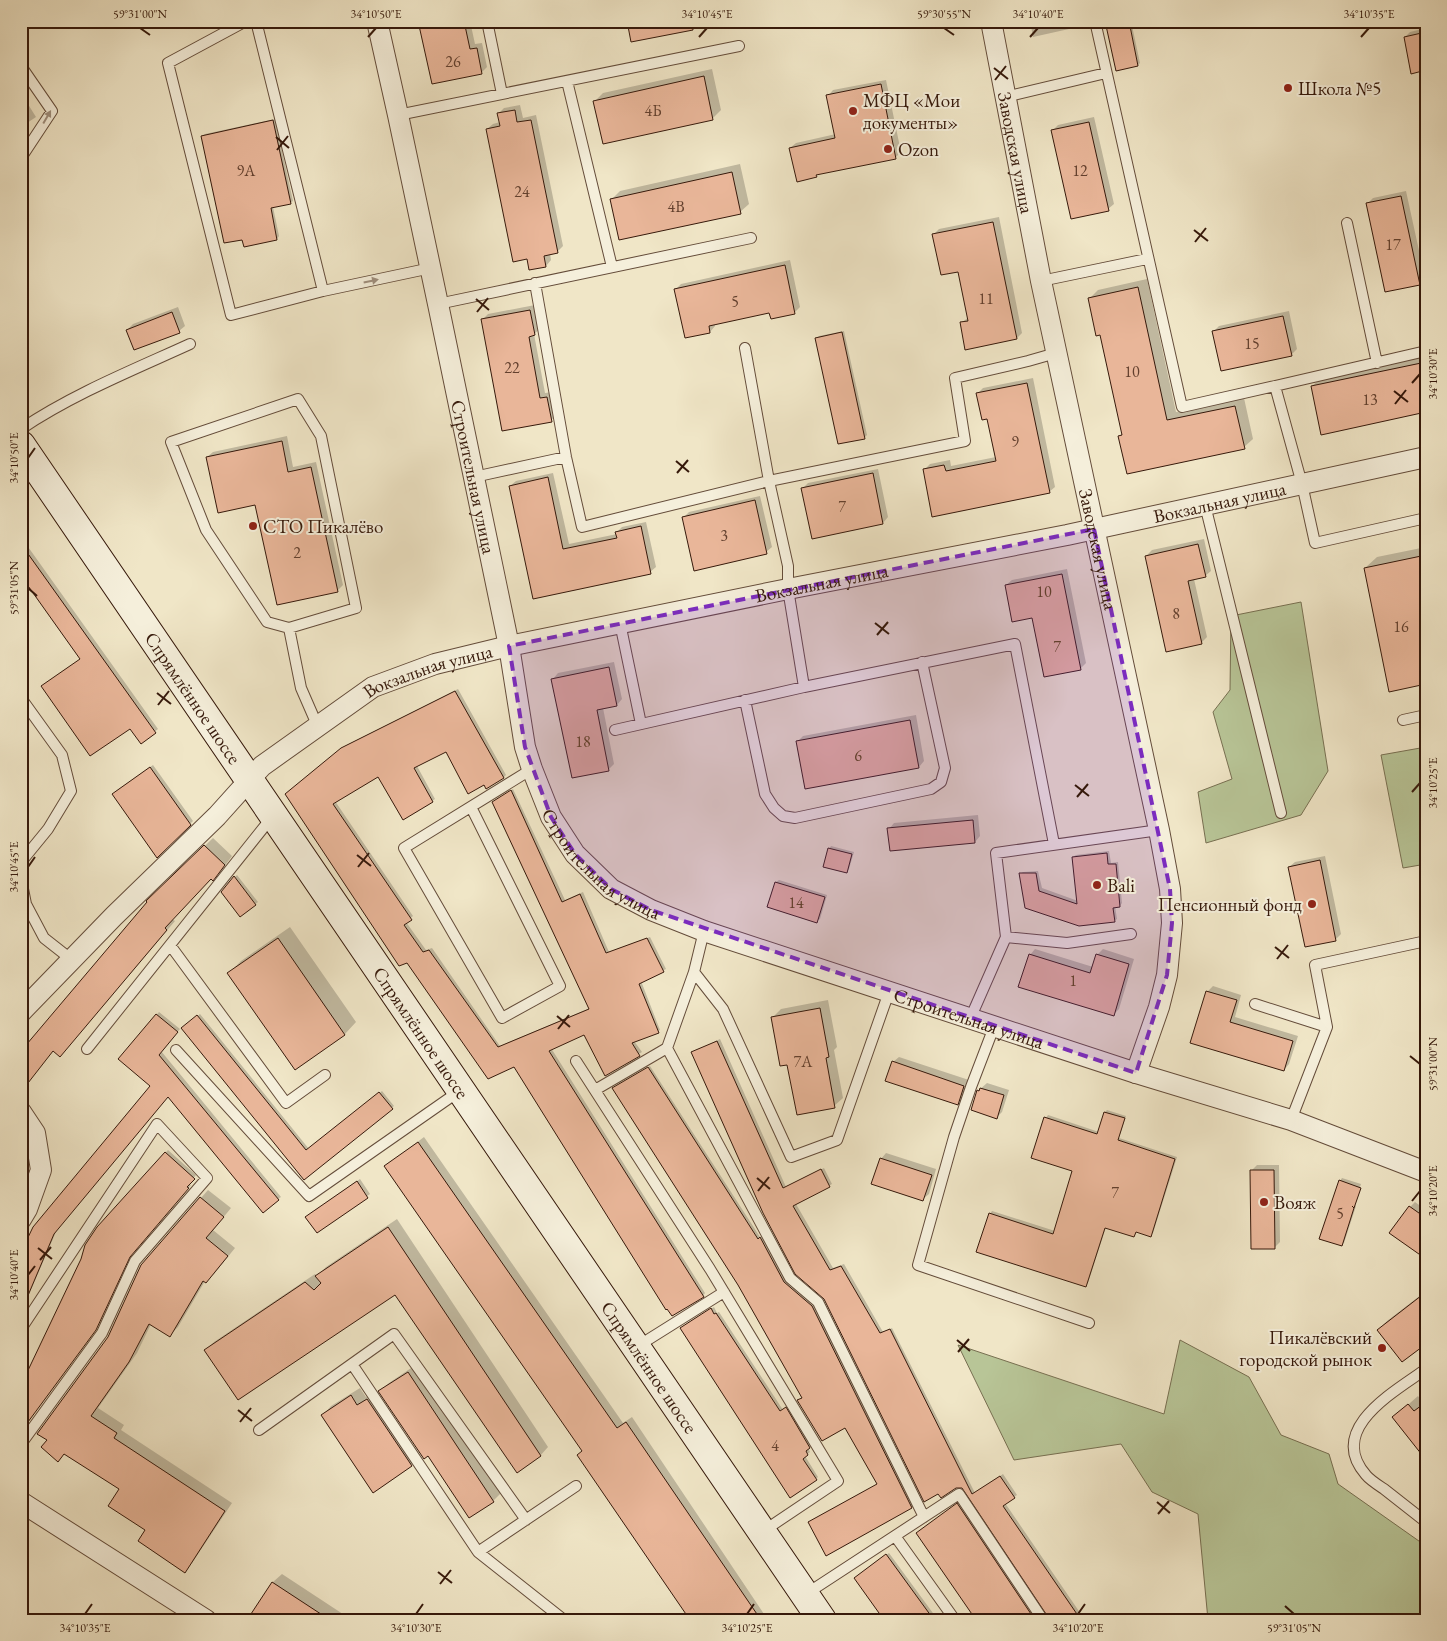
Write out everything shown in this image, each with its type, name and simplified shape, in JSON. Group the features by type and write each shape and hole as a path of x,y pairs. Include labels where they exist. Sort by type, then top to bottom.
{"main road":[{"name":"Спрямлённое шоссе","path":"21,445 250,778 822,1620"}],"street":[{"name":"Строительная улица","path":"376,21 431,268 510,646 525,747 551,817 575,854 611,889 651,910 704,931 1136,1074 1291,1120 1424,1166"},
{"name":"Заводская улица","path":"991,21 1040,281 1159,830 1170,889 1172,923 1167,975 1160,1006 1136,1074"},
{"name":"Вокзальная улица","path":"21,1012 114,916 217,816 262,766 373,687 435,664 510,646 1094,529 1426,457"},
{"path":"21,1112 35,1133 41,1170 27,1209 21,1219"},
{"path":"21,1502 206,1620"}],"lane":[{"path":"246,21 168,62 231,315 323,291 431,268"},
{"path":"256,21 323,291"},
{"path":"487,21 502,94"},
{"path":"1095,21 1147,259 1182,407 1426,351"},
{"path":"398,115 739,46"},
{"path":"21,66 52,111 21,158"},
{"path":"1006,97 1106,73"},
{"path":"567,81 612,267"},
{"path":"1347,222 1377,363"},
{"path":"438,304 752,238"},
{"path":"1040,281 1147,259"},
{"path":"534,283 566,457 582,528 769,481 965,441 955,378 1056,353"},
{"path":"21,429 39,417 87,392 190,344"},
{"path":"746,348 769,481 788,566 788,589 804,687"},
{"path":"1275,386 1302,484 1315,543 1426,518"},
{"path":"298,399 321,436 356,608 289,628 267,622 206,530 170,442 298,399"},
{"path":"474,477 566,457"},
{"path":"1205,505 1281,813"},
{"path":"620,623 641,724"},
{"path":"289,628 301,688 318,727"},
{"path":"616,730 804,687 1015,644 1054,844"},
{"path":"745,700 765,794 782,816 795,818 931,790 941,782 945,768 922,662"},
{"path":"21,698 62,755 71,791 48,829 21,862"},
{"path":"1403,720 1426,715"},
{"path":"471,807 560,986 502,1018 404,848 532,769"},
{"path":"87,1049 274,814"},
{"path":"970,1019 1006,937 996,853 1159,830"},
{"path":"21,879 26,904 44,938 72,960"},
{"path":"595,1090 667,1048 694,972 704,931"},
{"path":"1006,937 1068,943 1131,934"},
{"path":"1291,1120 1327,1027 1316,965 1426,941"},
{"path":"170,945 286,1103 325,1075"},
{"path":"694,972 723,1009 791,1157 837,1140 889,992"},
{"path":"1255,1004 1327,1027"},
{"path":"994,1027 971,1086 954,1138 918,1265 1089,1322"},
{"path":"667,1048 790,1278 818,1302 924,1517"},
{"path":"176,1050 309,1196 462,1090"},
{"path":"576,1061 724,1292 838,1481 762,1532"},
{"path":"21,1329 157,1124 207,1178 135,1261 102,1333 21,1444"},
{"path":"636,1347 724,1292"},
{"path":"259,1430 394,1334 526,1520"},
{"path":"352,1364 478,1552 564,1620"},
{"path":"1426,1370 1390,1394 1364,1417 1354,1436 1355,1457 1366,1475 1426,1522"},
{"path":"478,1552 576,1486"},
{"path":"805,1595 958,1494 1043,1620"},
{"path":"894,1536 954,1620"}],"highlighted area":[{"path":"1094,529 1170,889 1172,923 1167,975 1136,1073 651,910 611,889 575,854 551,817 525,747 509,646"}],"green space":[{"path":"1301,602 1328,771 1301,815 1206,843 1198,792 1232,779 1213,712 1230,690 1231,616"},
{"path":"1426,747 1426,864 1403,868 1381,755"},
{"path":"1180,1340 1249,1377 1281,1435 1329,1454 1338,1484 1426,1546 1426,1620 1208,1620 1198,1514 1152,1492 1121,1444 1014,1460 958,1345 1164,1414"}],"building":[{"path":"418,21 464,21 470,49 477,48 482,74 432,84"},
{"path":"627,21 692,21 693,30 631,42"},
{"path":"1105,21 1129,21 1138,66 1116,71"},
{"path":"1426,32 1426,70 1411,74 1404,37"},
{"path":"704,76 713,120 603,144 593,101"},
{"path":"881,84 896,159 816,175 817,177 797,182 789,148 835,138 826,95"},
{"path":"515,110 517,122 531,120 558,253 544,256 546,267 529,270 527,259 513,262 486,129 500,126 497,113"},
{"path":"273,120 291,204 271,208 277,240 244,247 242,240 224,243 201,136"},
{"path":"1089,122 1109,211 1071,219 1051,130"},
{"path":"732,172 741,214 619,240 610,199"},
{"path":"1401,196 1420,285 1385,292 1366,203"},
{"path":"993,222 1017,339 965,350 960,322 968,321 958,272 941,275 932,234"},
{"path":"785,265 795,314 771,319 769,313 709,326 710,333 685,338 674,289"},
{"path":"1138,287 1167,420 1235,406 1245,449 1127,474 1118,436 1122,435 1100,335 1096,336 1088,298"},
{"path":"530,310 535,335 529,337 540,398 547,397 552,422 502,431 481,319"},
{"path":"172,312 180,333 134,350 126,330"},
{"path":"1283,316 1292,356 1221,371 1212,331"},
{"path":"842,332 865,439 838,444 815,338"},
{"path":"1426,362 1426,412 1321,435 1311,386"},
{"path":"1027,383 1050,493 932,517 923,469 944,465 946,471 996,461 987,419 982,420 976,393"},
{"path":"282,441 288,472 311,467 338,592 277,605 255,505 218,513 206,457"},
{"path":"873,473 883,524 812,539 801,488"},
{"path":"548,477 563,549 617,538 615,532 641,526 651,574 533,599 509,486"},
{"path":"755,500 767,554 694,571 682,517"},
{"path":"21,544 156,733 141,744 130,729 90,756 41,686 80,659 21,576"},
{"path":"1198,544 1206,577 1188,581 1202,644 1166,652 1145,556"},
{"path":"1426,555 1426,684 1389,692 1364,568"},
{"path":"1062,574 1081,670 1044,677 1032,618 1012,622 1005,585"},
{"path":"609,667 617,706 597,710 609,771 572,778 551,679"},
{"path":"455,691 504,778 486,789 484,785 468,794 446,752 414,768 433,802 403,820 378,777 333,804 412,920 404,925 423,952 429,950 498,1047 589,1009 492,802 511,790 562,902 580,894 606,953 647,938 664,972 639,984 659,1033 632,1043 640,1056 605,1076 584,1035 549,1051 704,1297 672,1316 666,1310 514,1067 488,1079 407,963 399,966 285,794 341,748"},
{"path":"910,720 919,768 805,789 796,741"},
{"path":"150,767 191,825 157,858 112,794"},
{"path":"973,820 975,843 890,851 887,828"},
{"path":"204,845 225,865 213,881 211,879 165,928 167,930 60,1057 53,1051 21,1092 21,1051 146,901"},
{"path":"828,848 852,854 847,873 823,867"},
{"path":"1107,853 1108,864 1116,864 1120,907 1113,908 1115,922 1079,926 1025,908 1019,873 1036,873 1039,891 1077,904 1072,857"},
{"name":"Пенсионный фонд","path":"1320,860 1336,941 1305,947 1288,867"},
{"path":"234,876 256,905 240,917 221,892"},
{"path":"775,882 825,897 817,923 767,907"},
{"path":"278,938 345,1035 295,1070 227,973"},
{"path":"1029,954 1090,973 1096,954 1129,964 1114,1016 1018,987"},
{"path":"1206,991 1237,1000 1230,1022 1293,1041 1284,1071 1190,1043"},
{"path":"820,1008 829,1057 826,1058 835,1108 797,1115 787,1065 780,1066 771,1017"},
{"path":"156,1014 178,1032 159,1055 279,1200 263,1213 168,1097 54,1234 21,1312 21,1252 33,1227 150,1086 118,1059"},
{"path":"197,1015 306,1150 379,1092 393,1109 304,1180 181,1028"},
{"path":"717,1041 783,1188 821,1169 830,1187 793,1206 830,1270 841,1266 880,1333 890,1329 972,1494 1000,1476 1015,1498 1003,1506 1081,1620 1050,1620 962,1488 956,1488 941,1498 938,1494 924,1502 824,1299 795,1274 763,1213 691,1052"},
{"path":"892,1061 964,1086 958,1105 885,1081"},
{"path":"648,1067 758,1239 760,1237 784,1282 812,1306 912,1508 826,1556 808,1522 877,1484 845,1428 822,1441 797,1400 802,1398 738,1285 612,1088"},
{"path":"980,1088 1004,1095 997,1119 971,1110 977,1090 979,1091"},
{"path":"1104,1112 1125,1118 1118,1140 1175,1159 1151,1237 1136,1232 1134,1237 1105,1228 1086,1287 976,1252 989,1213 1053,1234 1072,1171 1031,1158 1044,1117 1097,1134"},
{"path":"418,1142 617,1428 626,1422 761,1620 690,1620 577,1455 582,1451 384,1166"},
{"path":"165,1152 195,1179 130,1257 96,1330 25,1426 21,1424 21,1385 81,1259 85,1245 97,1227"},
{"path":"880,1158 932,1175 923,1201 871,1184"},
{"path":"1250,1170 1274,1170 1275,1249 1251,1249"},
{"path":"1339,1180 1361,1188 1342,1246 1319,1239"},
{"path":"357,1181 368,1198 317,1233 305,1217"},
{"path":"200,1197 224,1217 206,1238 228,1256 206,1283 203,1281 170,1337 149,1324 129,1362 91,1416 117,1433 114,1438 225,1511 185,1573 138,1541 145,1530 108,1506 119,1489 64,1454 58,1462 41,1447 47,1440 37,1434 108,1337 141,1265"},
{"path":"1409,1206 1426,1218 1426,1259 1389,1233"},
{"path":"388,1227 541,1456 517,1473 395,1295 238,1400 204,1350 305,1282 314,1290 321,1283 315,1276"},
{"path":"1426,1292 1426,1344 1402,1362 1377,1330"},
{"path":"711,1308 780,1411 786,1407 810,1448 806,1451 808,1455 803,1459 817,1480 790,1498 680,1328"},
{"path":"408,1372 494,1502 469,1518 428,1456 424,1459 378,1391"},
{"path":"351,1395 357,1405 367,1399 412,1466 373,1493 321,1415"},
{"path":"1426,1402 1426,1460 1392,1417 1408,1404 1414,1411"},
{"path":"957,1503 1035,1620 976,1620 916,1533"},
{"path":"886,1554 934,1620 884,1620 854,1578"},
{"path":"272,1582 330,1620 247,1620"}],"place":[{"name":"Школа №5","path":"1288,88"},
{"name":"МФЦ «Мои документы»","path":"853,111"},
{"name":"Ozon","path":"888,149"},
{"name":"СТО Пикалёво","path":"253,526"},
{"name":"Bali","path":"1097,885"},
{"name":"Пенсионный фонд","path":"1312,904"},
{"name":"Вояж","path":"1264,1202"},
{"name":"Пикалёвский городской рынок","path":"1382,1348"}]}
